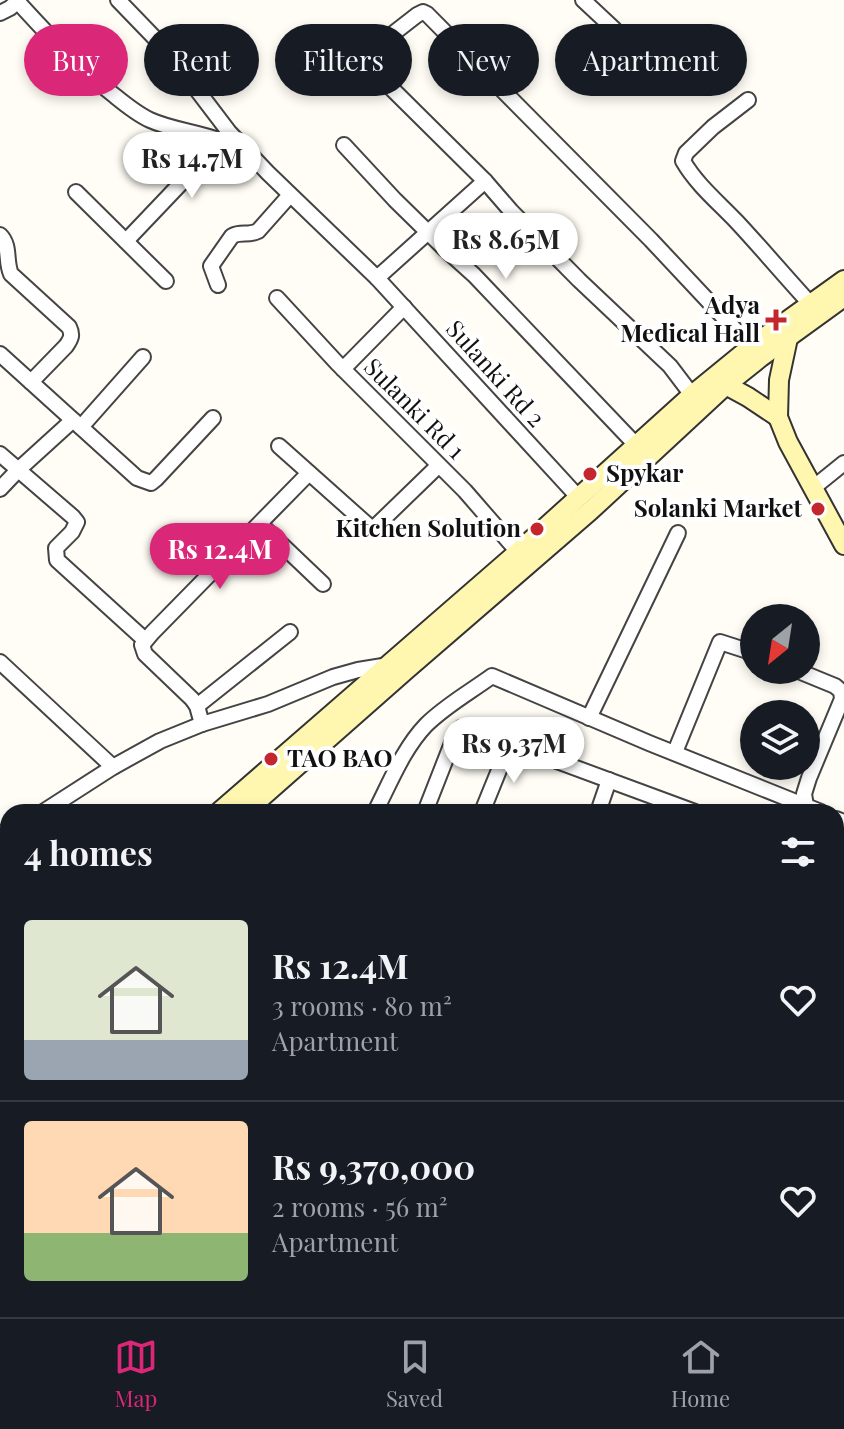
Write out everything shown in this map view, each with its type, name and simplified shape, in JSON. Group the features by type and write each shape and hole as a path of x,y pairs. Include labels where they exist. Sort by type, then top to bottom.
{"main road":[{"path":"254,804 590,511 722,380 756,351 815,309 844,280"},
{"path":"815,309 844,297"},
{"path":"784,332 778,417 788,442 844,545"},
{"path":"228,804 518,552 692,395 722,380"},
{"path":"722,380 778,417"}],"street":[{"name":"Sulanki Rd 2","path":"118,0 175,59 225,137 377,278 579,498"},
{"path":"583,0 609,24"},
{"path":"0,13 18,1 84,71 135,112 157,123 225,137"},
{"path":"692,395 670,366 579,280 375,72 369,55 385,40 423,12 511,97 756,351"},
{"path":"748,100 713,127 686,153 683,161 691,174 815,309"},
{"path":"126,241 225,137"},
{"path":"344,145 474,275 636,445"},
{"path":"377,278 485,181"},
{"path":"76,192 166,281"},
{"path":"218,285 211,266 232,236 258,231 290,195"},
{"path":"0,235 8,250 7,265 11,274 72,333 66,346 31,382"},
{"name":"Sulanki Rd 1","path":"277,298 465,491 518,552"},
{"path":"343,369 404,307"},
{"path":"0,354 137,478 151,483 213,418"},
{"path":"0,489 18,470 77,423 143,357"},
{"path":"279,446 371,528 438,466"},
{"path":"0,454 77,522 56,548 57,560 145,640"},
{"path":"813,488 844,463"},
{"path":"202,724 197,706 145,654 142,645 309,473"},
{"path":"260,524 323,584"},
{"path":"589,718 678,533"},
{"path":"197,706 290,632"},
{"path":"675,752 720,642 740,648"},
{"path":"0,662 113,767"},
{"path":"55,804 160,741 202,724 268,704 333,677 389,665"},
{"path":"379,804 412,743 426,726 443,710 492,676 801,804"},
{"path":"806,804 804,794 842,699 841,691 820,680"},
{"path":"428,804 454,738 461,728 674,804"},
{"path":"486,804 510,743"},
{"path":"601,804 609,780"}],"place":[{"name":"Adya Medical Hall","path":"776,320"},
{"name":"Spykar","path":"590,474"},
{"name":"Solanki Market","path":"818,509"},
{"name":"Kitchen Solution","path":"537,529"},
{"name":"TAO BAO","path":"271,759"}]}
